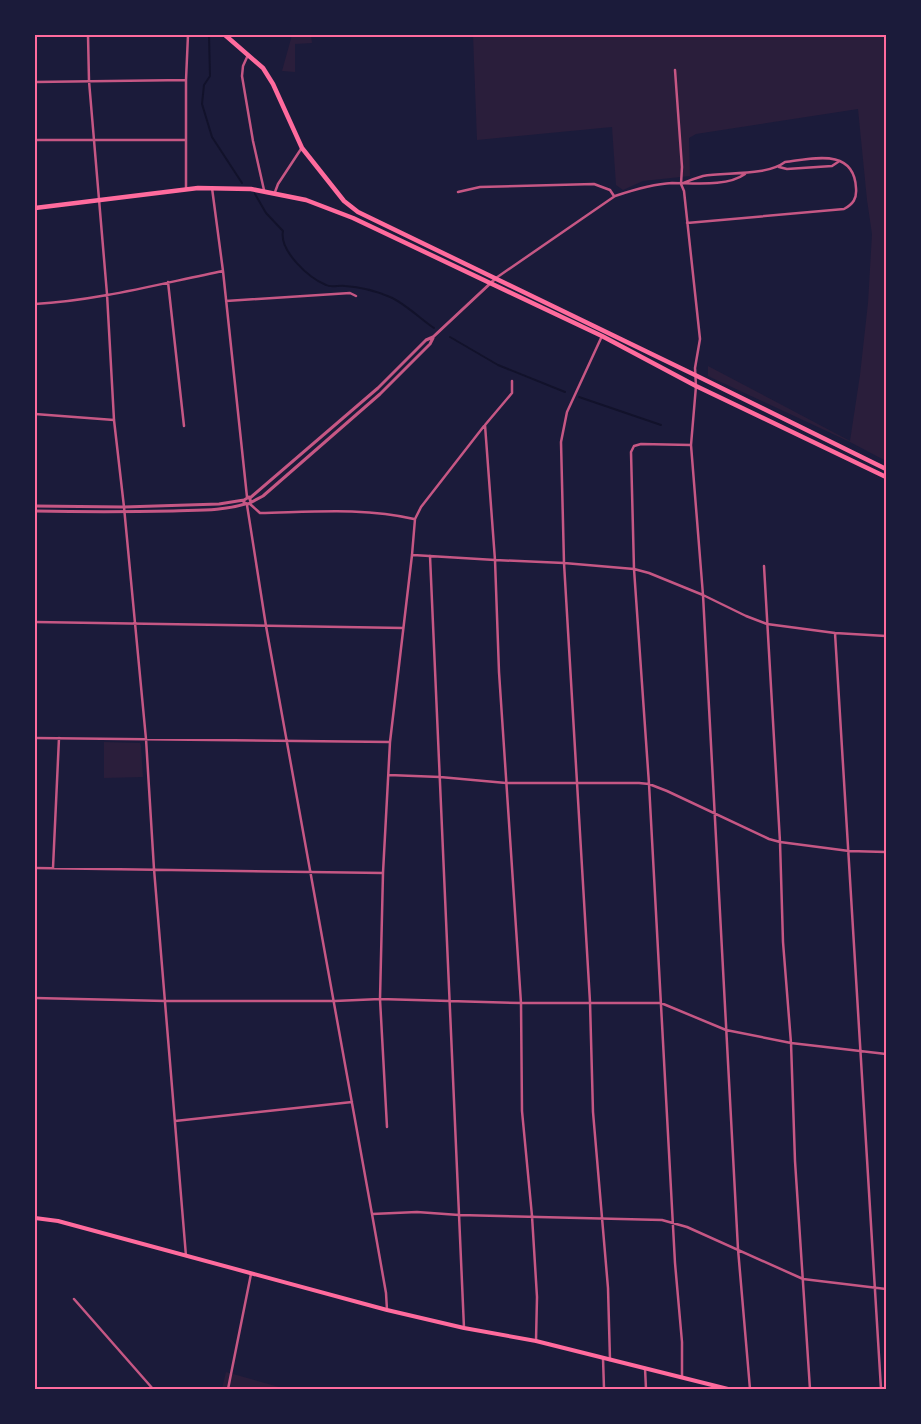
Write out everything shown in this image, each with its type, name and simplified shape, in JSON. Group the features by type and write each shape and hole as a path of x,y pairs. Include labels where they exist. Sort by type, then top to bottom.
{"main road":[{"path":"224,35 263,68 273,84 302,148 344,201 358,212 886,469"},
{"path":"35,208 186,188 212,187 264,190 306,200 337,212 602,336 696,386 886,477"},
{"path":"35,1218 58,1222 387,1310 464,1328 536,1341 728,1389"}],"street":[{"path":"88,35 89,81 107,294 114,420 125,512 146,739 154,869 186,1257"},
{"path":"186,188 188,35"},
{"path":"248,54 243,66 242,76 253,141 264,190"},
{"path":"675,70 682,167 681,184 684,191 700,340 695,375 696,386 691,446 703,595 716,813 716,868 738,1249 750,1389"},
{"path":"35,82 186,80"},
{"path":"35,140 186,140"},
{"path":"275,192 278,184 302,148"},
{"path":"681,184 701,177 734,172 745,174 779,167 785,162 830,157 847,165 855,177 855,200 844,210 687,223"},
{"path":"779,167 787,170 832,166 838,161"},
{"path":"35,506 124,507 220,504 248,501 378,388 426,340 433,337 489,283 615,196 651,186 673,183 703,184 737,180 745,174"},
{"path":"458,192 480,187 594,184 610,190 615,196"},
{"path":"212,187 248,501 266,626 353,1102 386,1292 387,1310"},
{"path":"35,304 61,302 107,294 223,271"},
{"path":"168,282 184,426"},
{"path":"226,301 350,293 356,296"},
{"path":"602,336 567,412 561,442 564,563 590,1002 593,1112 604,1219 610,1360"},
{"path":"35,511 125,512 225,509 263,496 380,394 430,344 433,337"},
{"path":"387,1127 380,999 383,873 390,742 415,519 421,507 512,393 512,381"},
{"path":"35,414 114,420"},
{"path":"485,425 496,560 499,672 521,1003 522,1110 537,1297 536,1341"},
{"path":"682,1377 682,1342 672,1223 649,784 634,569 631,452 634,446 641,444 691,446"},
{"path":"248,501 260,513 362,512 398,515 415,519"},
{"path":"412,554 634,569 649,573 703,595 767,624 835,633 886,636"},
{"path":"430,556 464,1328"},
{"path":"764,566 780,842 783,942 791,1043 795,1161 810,1389"},
{"path":"35,622 403,628"},
{"path":"835,633 881,1389"},
{"path":"35,738 390,742"},
{"path":"53,868 59,738"},
{"path":"389,775 506,783 649,784 780,842 849,851 886,852"},
{"path":"35,868 383,873"},
{"path":"35,998 165,1001 334,1001 380,999 521,1003 661,1003 726,1030 791,1043 886,1054"},
{"path":"175,1121 353,1102"},
{"path":"372,1214 417,1212 459,1215 662,1220 687,1227 803,1279 886,1289"},
{"path":"228,1389 251,1274"},
{"path":"74,1299 153,1389"},
{"path":"603,1358 604,1389"},
{"path":"645,1368 646,1389"},
{"path":"702,1382 702,1389"}],"shaded area":[{"path":"292,35 311,35 312,43 295,44 295,72 282,71"},
{"path":"473,35 886,35 886,461 850,442 708,376 708,366 850,441 868,303 872,234 858,109 696,134 689,138 690,176 643,181 623,190 616,185 612,127 477,140"},
{"path":"104,742 140,743 143,777 104,778"},
{"path":"226,1372 286,1389 222,1389"}],"waterway":[{"path":"209,35 210,76 204,85 202,104 212,137 242,183"},
{"path":"255,194 266,213 283,231 283,239 290,255 312,276 328,286 356,287 395,299 434,328"},
{"path":"450,337 498,365 565,392"},
{"path":"579,397 661,425"}]}
